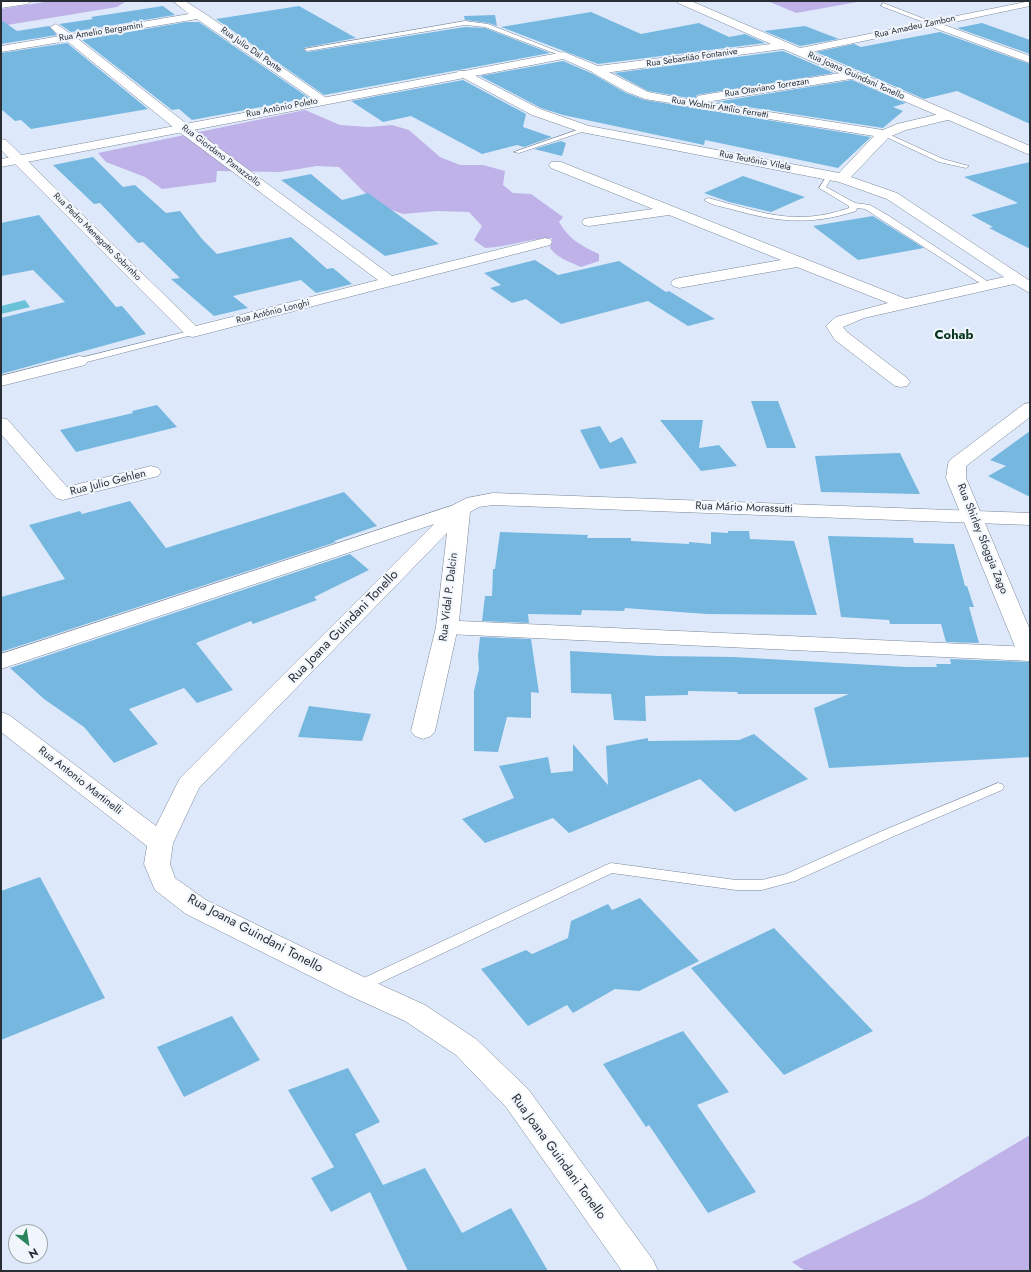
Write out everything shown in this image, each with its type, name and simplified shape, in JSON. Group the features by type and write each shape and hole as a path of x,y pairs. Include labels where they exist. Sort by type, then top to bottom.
{"street":[{"path":"1,5 27,1"},
{"name":"Rua Julio Dal Ponte","path":"178,1 323,100"},
{"name":"Rua Joana Guindani Tonello","path":"682,1 1030,151"},
{"name":"Rua Amadeu Zambon","path":"801,51 1030,3"},
{"name":"Rua Amelio Bergamini","path":"1,49 200,15"},
{"path":"933,24 1030,60"},
{"name":"Rua Giordano Panazzollo","path":"56,27 183,128 390,282"},
{"name":"Rua Sebastião Fontanive","path":"597,70 786,45"},
{"name":"Rua Antônio Poleto","path":"1,163 323,100 564,55"},
{"name":"Rua Wolmir Attílio Ferretti","path":"564,55 597,70 636,92 681,102 884,134"},
{"name":"Rua Teutônio Vilela","path":"462,74 536,112 586,129 836,177 892,196 1024,283"},
{"name":"Rua Otaviano Torrezan","path":"681,102 853,75"},
{"path":"836,177 884,134 902,127 948,116"},
{"name":"Rua Pedro Menegotto Sobrinho","path":"1,143 193,332"},
{"path":"556,165 902,303"},
{"path":"589,222 670,211"},
{"name":"Rua Antônio Longhi","path":"193,332 545,242"},
{"path":"679,283 797,262"},
{"path":"901,382 841,336 834,326 842,320 859,314 902,303 989,285 1024,283"},
{"name":"Rua Antônio Longhi","path":"1,381 79,361"},
{"name":"Rua Shirley Sfoggia Zago","path":"1029,654 956,478 957,464 1030,408"},
{"name":"Rua Julio Gehlen","path":"1,423 63,494 151,472"},
{"name":"Rua Mário Morassutti","path":"1,662 460,509 474,502 493,499 1030,519"},
{"name":"Rua Joana Guindani Tonello","path":"460,509 189,784 160,843 157,864 164,883 196,907 358,987 415,1013 466,1047 517,1098 641,1271"},
{"name":"Rua Vidal P. Dalcin","path":"423,731 447,627 460,509"},
{"path":"447,627 1029,654"},
{"name":"Rua Antonio Martinelli","path":"1,720 160,843"}],"lane":[{"path":"883,6 933,24"},
{"path":"306,49 465,23 486,25 564,55"},
{"path":"517,152 586,129"},
{"path":"884,134 941,161 966,166"},
{"path":"836,177 822,188 853,205 867,207 886,218 989,285"},
{"path":"708,200 765,217 797,220 844,213 853,209 853,205"},
{"name":"Rua Antônio Longhi","path":"79,361 193,332"},
{"path":"358,987 593,875 611,868 656,873 722,884 762,885 790,878 887,834 998,787"}],"shaded area":[{"path":"51,1 125,2 117,7 1,26 1,9"},
{"path":"771,1 863,1 796,13 770,2"},
{"path":"305,110 340,125 368,127 392,125 409,130 440,157 460,165 483,165 505,171 503,185 513,193 531,194 563,217 559,222 567,233 581,245 599,254 599,261 581,267 564,259 550,248 552,238 535,239 485,248 474,240 482,226 469,212 437,211 403,214 386,208 371,199 339,167 317,166 280,172 217,171 216,182 162,189 145,177 106,162 98,153"},
{"path":"1030,1135 1030,1271 805,1271 792,1262 924,1198"}],"water":[{"path":"25,300 30,307 1,314 1,306"}],"building":[{"path":"163,6 175,15 71,32 59,24 93,19 91,17"},
{"path":"299,6 356,38 303,48 307,52 465,27 485,28 550,53 324,95 216,19"},
{"path":"591,12 641,34 699,23 729,37 745,34 765,43 598,64 501,27"},
{"path":"495,15 497,26 488,23 465,20 464,16"},
{"path":"1,20 17,31 49,26 57,35 1,44"},
{"path":"186,22 199,22 309,98 192,120 179,109 172,110 82,40"},
{"path":"982,23 1030,40 1030,54 957,28"},
{"path":"805,26 839,39 800,46 764,31"},
{"path":"940,32 1030,64 1030,124 957,91 924,99 816,52 854,44 861,47"},
{"path":"67,43 148,109 31,129 21,120 15,121 1,109 1,53"},
{"path":"783,51 834,73 702,94 697,95 695,99 648,91 614,73"},
{"path":"563,61 591,73 626,93 645,100 871,137 838,168 705,140 704,145 563,115 541,108 480,76"},
{"path":"463,80 526,114 523,127 552,137 524,147 517,145 482,154 411,116 383,122 351,101"},
{"path":"852,80 906,103 893,107 903,111 883,128 716,102"},
{"path":"561,141 566,143 562,156 534,149"},
{"path":"93,157 123,187 135,185 166,213 180,211 202,239 217,254 291,237 327,269 333,268 352,284 316,293 301,280 233,296 248,308 214,316 171,279 180,278 143,242 138,243 100,203 94,204 53,165"},
{"path":"1030,162 1030,249 989,228 993,227 971,215 1018,203 964,177"},
{"path":"311,174 342,200 368,193 439,244 385,256 281,180"},
{"path":"743,176 805,197 771,212 729,202 704,193"},
{"path":"39,215 116,307 122,306 146,334 1,374 1,318 65,302 33,270 1,276 1,223"},
{"path":"873,216 924,248 858,260 813,226"},
{"path":"535,260 558,275 619,261 666,292 669,291 715,319 688,326 648,301 561,324 526,299 512,303 490,288 501,285 484,273"},
{"path":"751,401 778,401 796,448 767,448"},
{"path":"157,405 177,427 76,452 60,430 133,413 132,411"},
{"path":"660,420 703,420 699,448 719,445 737,466 701,471"},
{"path":"600,426 610,443 622,437 637,463 600,469 580,430"},
{"path":"1030,431 1030,497 988,476 1006,466 990,460"},
{"path":"900,453 920,494 821,492 815,456"},
{"path":"344,492 377,526 334,541 336,542 1,652 1,597 65,579 29,525 80,511 82,514 130,501 166,548"},
{"path":"728,531 749,531 750,539 794,541 817,615 707,614 625,608 624,611 582,610 581,615 528,614 529,623 482,621 485,596 492,596 493,569 495,569 500,532 588,535 587,538 631,538 631,541 711,544 711,532 728,533"},
{"path":"828,536 913,538 914,543 954,544 965,586 967,586 974,607 969,607 979,643 946,642 941,624 890,624 889,620 841,617"},
{"path":"350,554 369,570 314,597 317,600 253,624 251,621 196,643 233,690 197,703 184,688 129,709 158,744 114,763 84,727 44,699 10,668"},
{"path":"480,637 531,639 539,693 531,692 531,718 507,717 498,752 474,751 474,691 479,669 478,656"},
{"path":"570,651 659,656 734,657 907,667 937,667 936,664 951,664 950,659 1030,662 1030,757 829,768 814,708 849,694 738,694 737,692 688,691 688,695 645,696 646,721 614,720 611,694 571,693"},
{"path":"309,706 371,714 362,741 298,737"},
{"path":"754,734 808,779 735,812 700,779 569,833 553,818 485,843 462,819 514,798 499,766 548,757 551,773 573,771 573,744 608,785 606,746 648,738 648,741 739,740"},
{"path":"40,877 105,998 1,1040 1,891"},
{"path":"640,898 699,961 639,991 615,989 573,1013 567,1005 528,1026 481,969 526,950 532,954 568,938 571,921 608,904 612,910"},
{"path":"774,928 873,1031 784,1075 691,968"},
{"path":"232,1016 260,1060 184,1097 157,1047"},
{"path":"683,1031 729,1092 697,1105 756,1192 708,1213 649,1125 646,1127 603,1064"},
{"path":"348,1068 380,1122 355,1134 383,1185 425,1168 462,1233 511,1208 548,1271 408,1271 370,1192 331,1212 311,1178 334,1167 288,1090"}],"district":[{"name":"Cohab","path":"954,336"}]}
